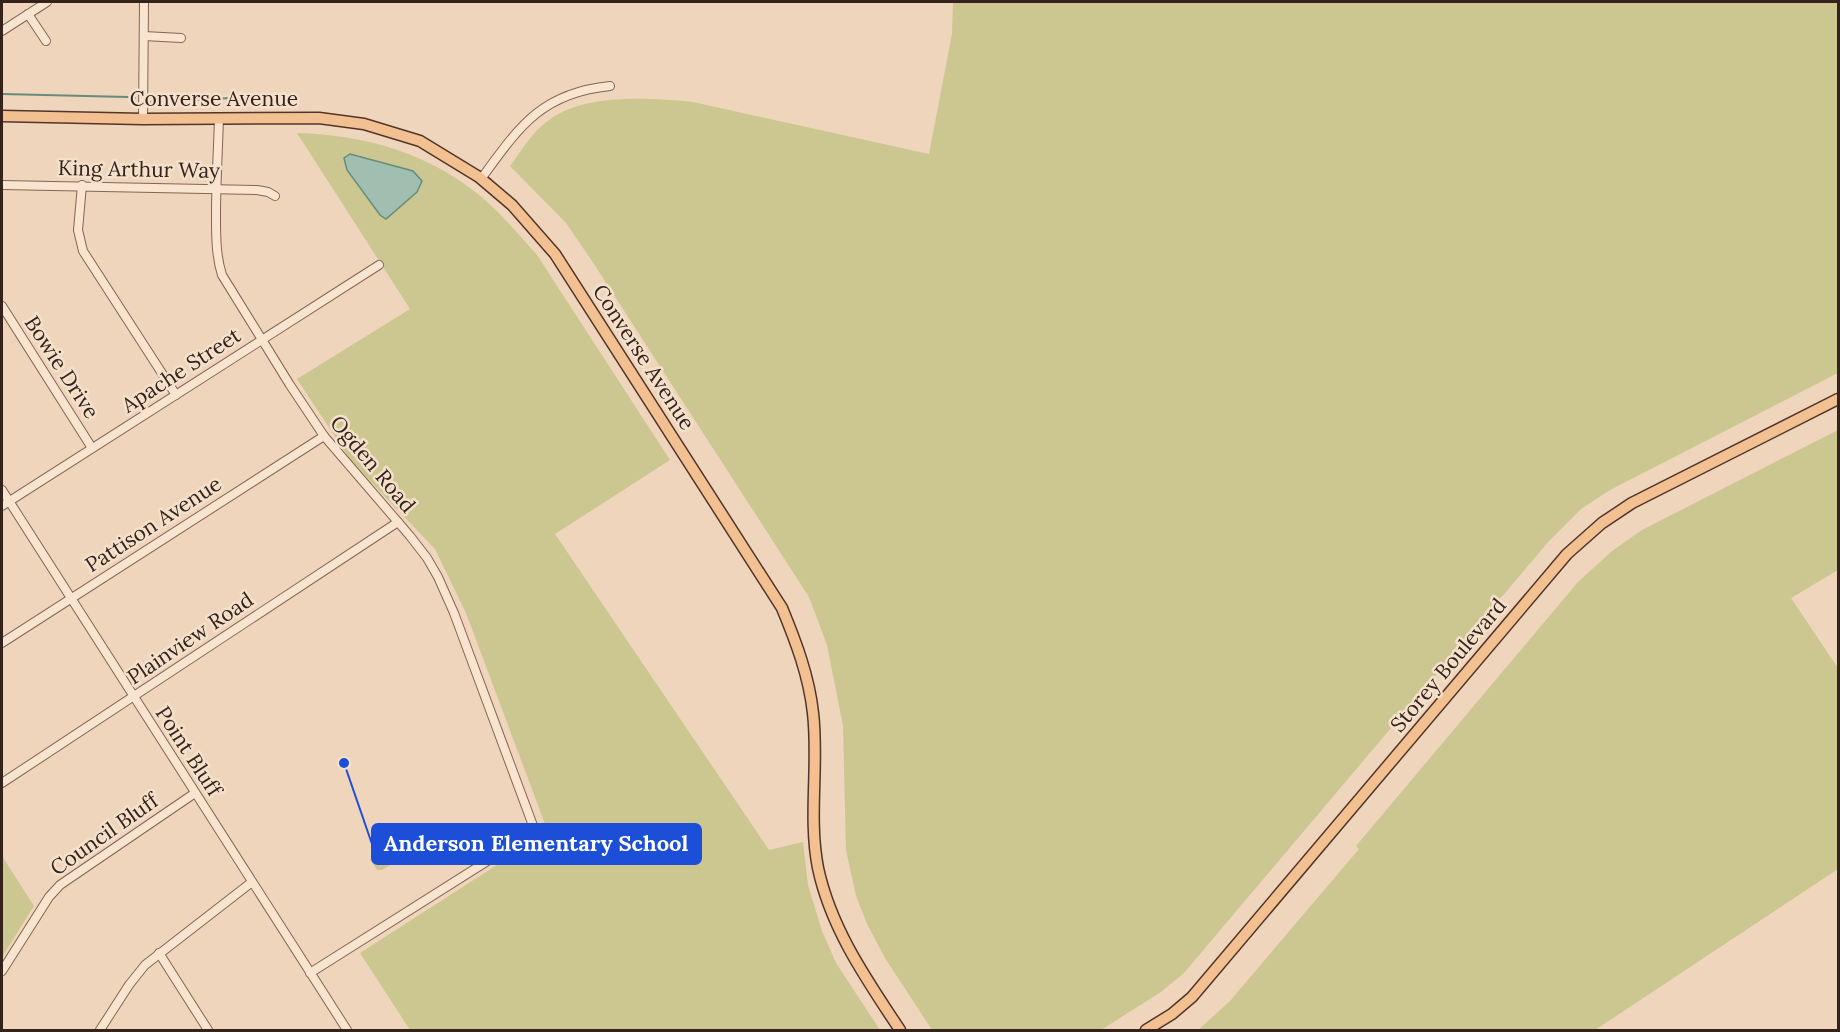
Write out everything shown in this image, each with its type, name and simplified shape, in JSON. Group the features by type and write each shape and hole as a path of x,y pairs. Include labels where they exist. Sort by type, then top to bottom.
{"main road":[{"name":"Converse Avenue","path":"2,116 320,118 364,124 420,141 481,179 512,205 555,254 782,608 808,680 815,752 814,832 818,867 828,903 845,941 900,1030"},
{"name":"Storey Boulevard","path":"1146,1030 1192,998 1559,563 1576,546 1602,523 1632,502 1839,399"}],"street":[{"path":"2,31 47,2"},
{"path":"143,118 144,2"},
{"path":"28,14 46,41"},
{"path":"144,36 181,38"},
{"path":"481,179 518,130 545,107 558,99 582,90 610,86"},
{"name":"Ogden Road","path":"219,118 216,189 218,262 229,288 324,436 399,522 427,558 448,597 535,831 310,974"},
{"name":"King Arthur Way","path":"2,185 257,190 274,196"},
{"path":"82,185 78,230 83,250 176,395"},
{"name":"Apache Street","path":"5,504 379,265"},
{"name":"Bowie Drive","path":"2,306 92,448"},
{"name":"Pattison Avenue","path":"2,643 324,436"},
{"name":"Point Bluff","path":"2,490 5,504 71,599 347,1030"},
{"name":"Plainview Road","path":"2,783 399,522"},
{"name":"Council Bluff","path":"2,971 49,897 60,885 195,794"},
{"path":"100,1030 145,965 252,882"},
{"path":"159,953 208,1030"}],"shaded area":[{"path":"953,2 1838,2 1838,373 1610,490 1581,509 1549,541 1184,973 1161,992 1101,1030 932,1030 885,958 867,924 856,896 846,850 843,726 827,645 809,597 566,223 510,166 532,136 549,120 581,105 618,99 693,102 929,154 952,34"},
{"path":"297,133 348,138 419,158 463,183 484,199 537,255 670,460 555,534 769,850 803,842 808,885 822,931 836,963 880,1030 410,1030 360,953 548,832 466,613 435,549 351,461 297,379 410,309"},
{"path":"350,154 413,171 422,181 417,192 386,219 380,215 347,170 344,158"},
{"path":"1838,430 1838,570 1791,598 1838,668 1838,869 1595,1030 1198,1030 1230,1001 1359,849 1356,846 1578,582 1612,551 1642,530"},
{"path":"389,848 397,861 382,870 377,870 370,859"},
{"path":"2,856 34,906 2,957"}],"waterway":[{"path":"2,94 135,98"},
{"path":"150,102 232,98"}],"place":[{"name":"Anderson Elementary School","path":"344,763"}]}
